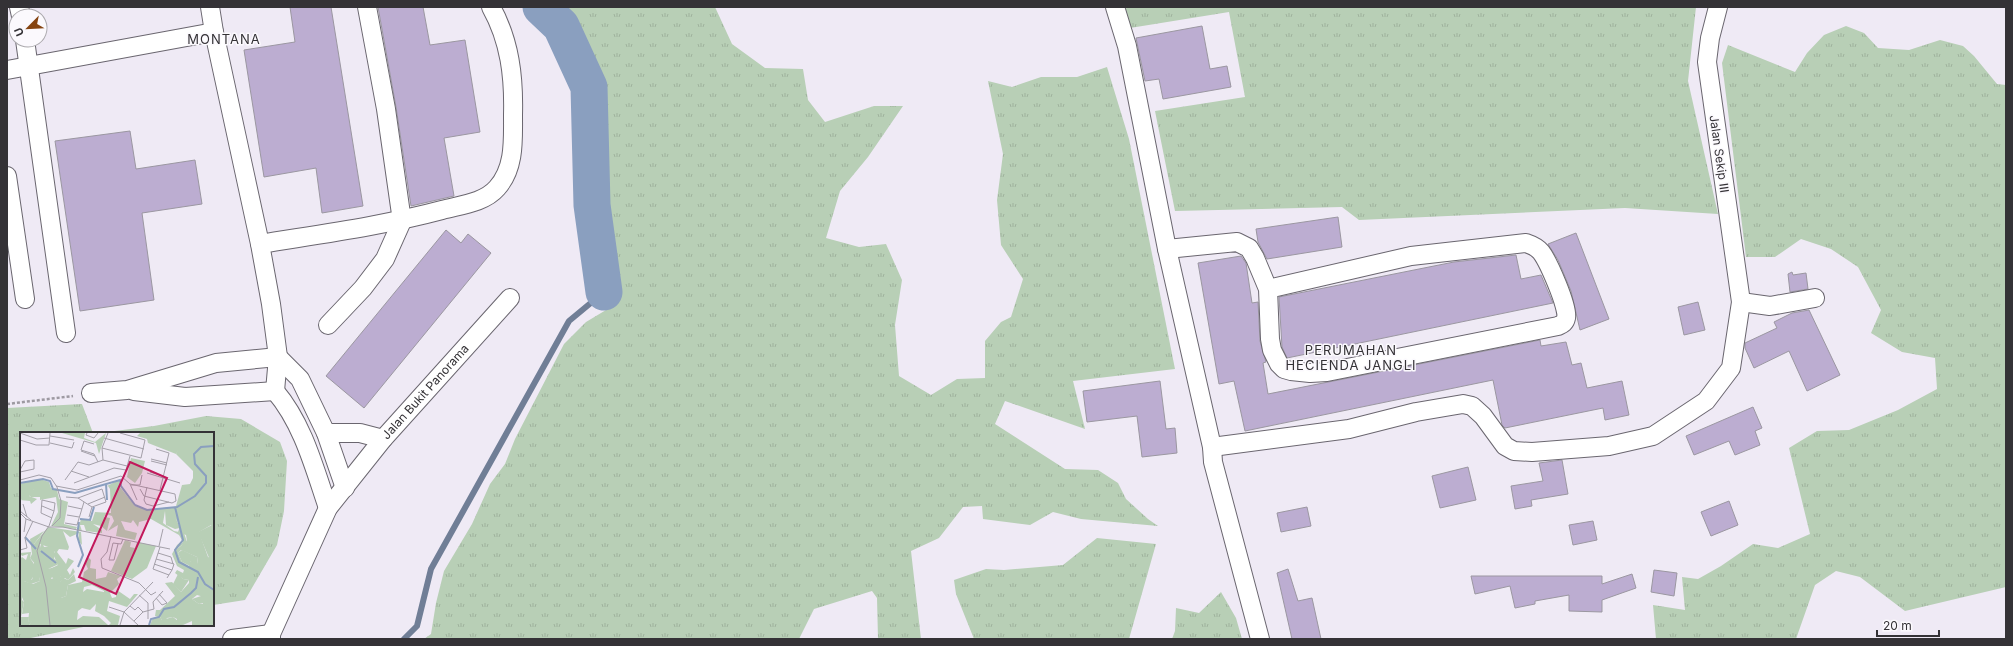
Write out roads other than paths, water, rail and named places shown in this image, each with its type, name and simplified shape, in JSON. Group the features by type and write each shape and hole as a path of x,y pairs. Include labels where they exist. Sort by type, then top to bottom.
{"street":[{"path":"210,7 214,32 260,244 278,357 275,391 286,404 305,442 328,508"},
{"path":"328,325 363,288 385,258 402,221 386,109 367,7"},
{"path":"260,244 402,221 481,199 497,188 506,174 512,152 514,92 509,50 500,22 491,7"},
{"path":"1115,7 1127,46 1167,249 1212,447 1213,462 1260,639"},
{"name":"Jalan Sekip III","path":"1212,447 1349,429 1416,412 1463,404 1472,406 1505,446 1514,451 1532,452 1609,446 1653,436 1706,401 1731,368 1741,302 1706,62 1710,38 1718,7"},
{"path":"7,70 214,32"},
{"path":"26,48 66,333"},
{"path":"7,176 25,299"},
{"path":"1167,249 1237,242 1249,248 1255,258 1268,289 1270,339 1272,350 1279,364 1284,369 1291,371 1310,374 1328,372 1558,326 1564,323 1567,315 1556,279 1548,263 1534,245 1526,243 1411,256 1268,289"},
{"name":"Jalan Bukit Panorama","path":"271,637 328,508 383,439 510,298"},
{"path":"1741,302 1770,306 1815,298"},
{"path":"128,390 216,363 278,357"},
{"path":"278,357 300,379 326,433 345,488"},
{"path":"91,393 128,390 185,397 275,391"},
{"path":"326,433 360,433 383,439"},
{"path":"232,639 271,637"}],"waterway":[{"path":"541,7 561,26 589,87 592,205 604,292"},
{"path":"404,639 417,626 431,569 569,321 604,292"}],"district":[{"name":"MONTANA","path":"224,39"},
{"name":"PERUMAHAN HECIENDA JANGLI","path":"1351,358"}]}
